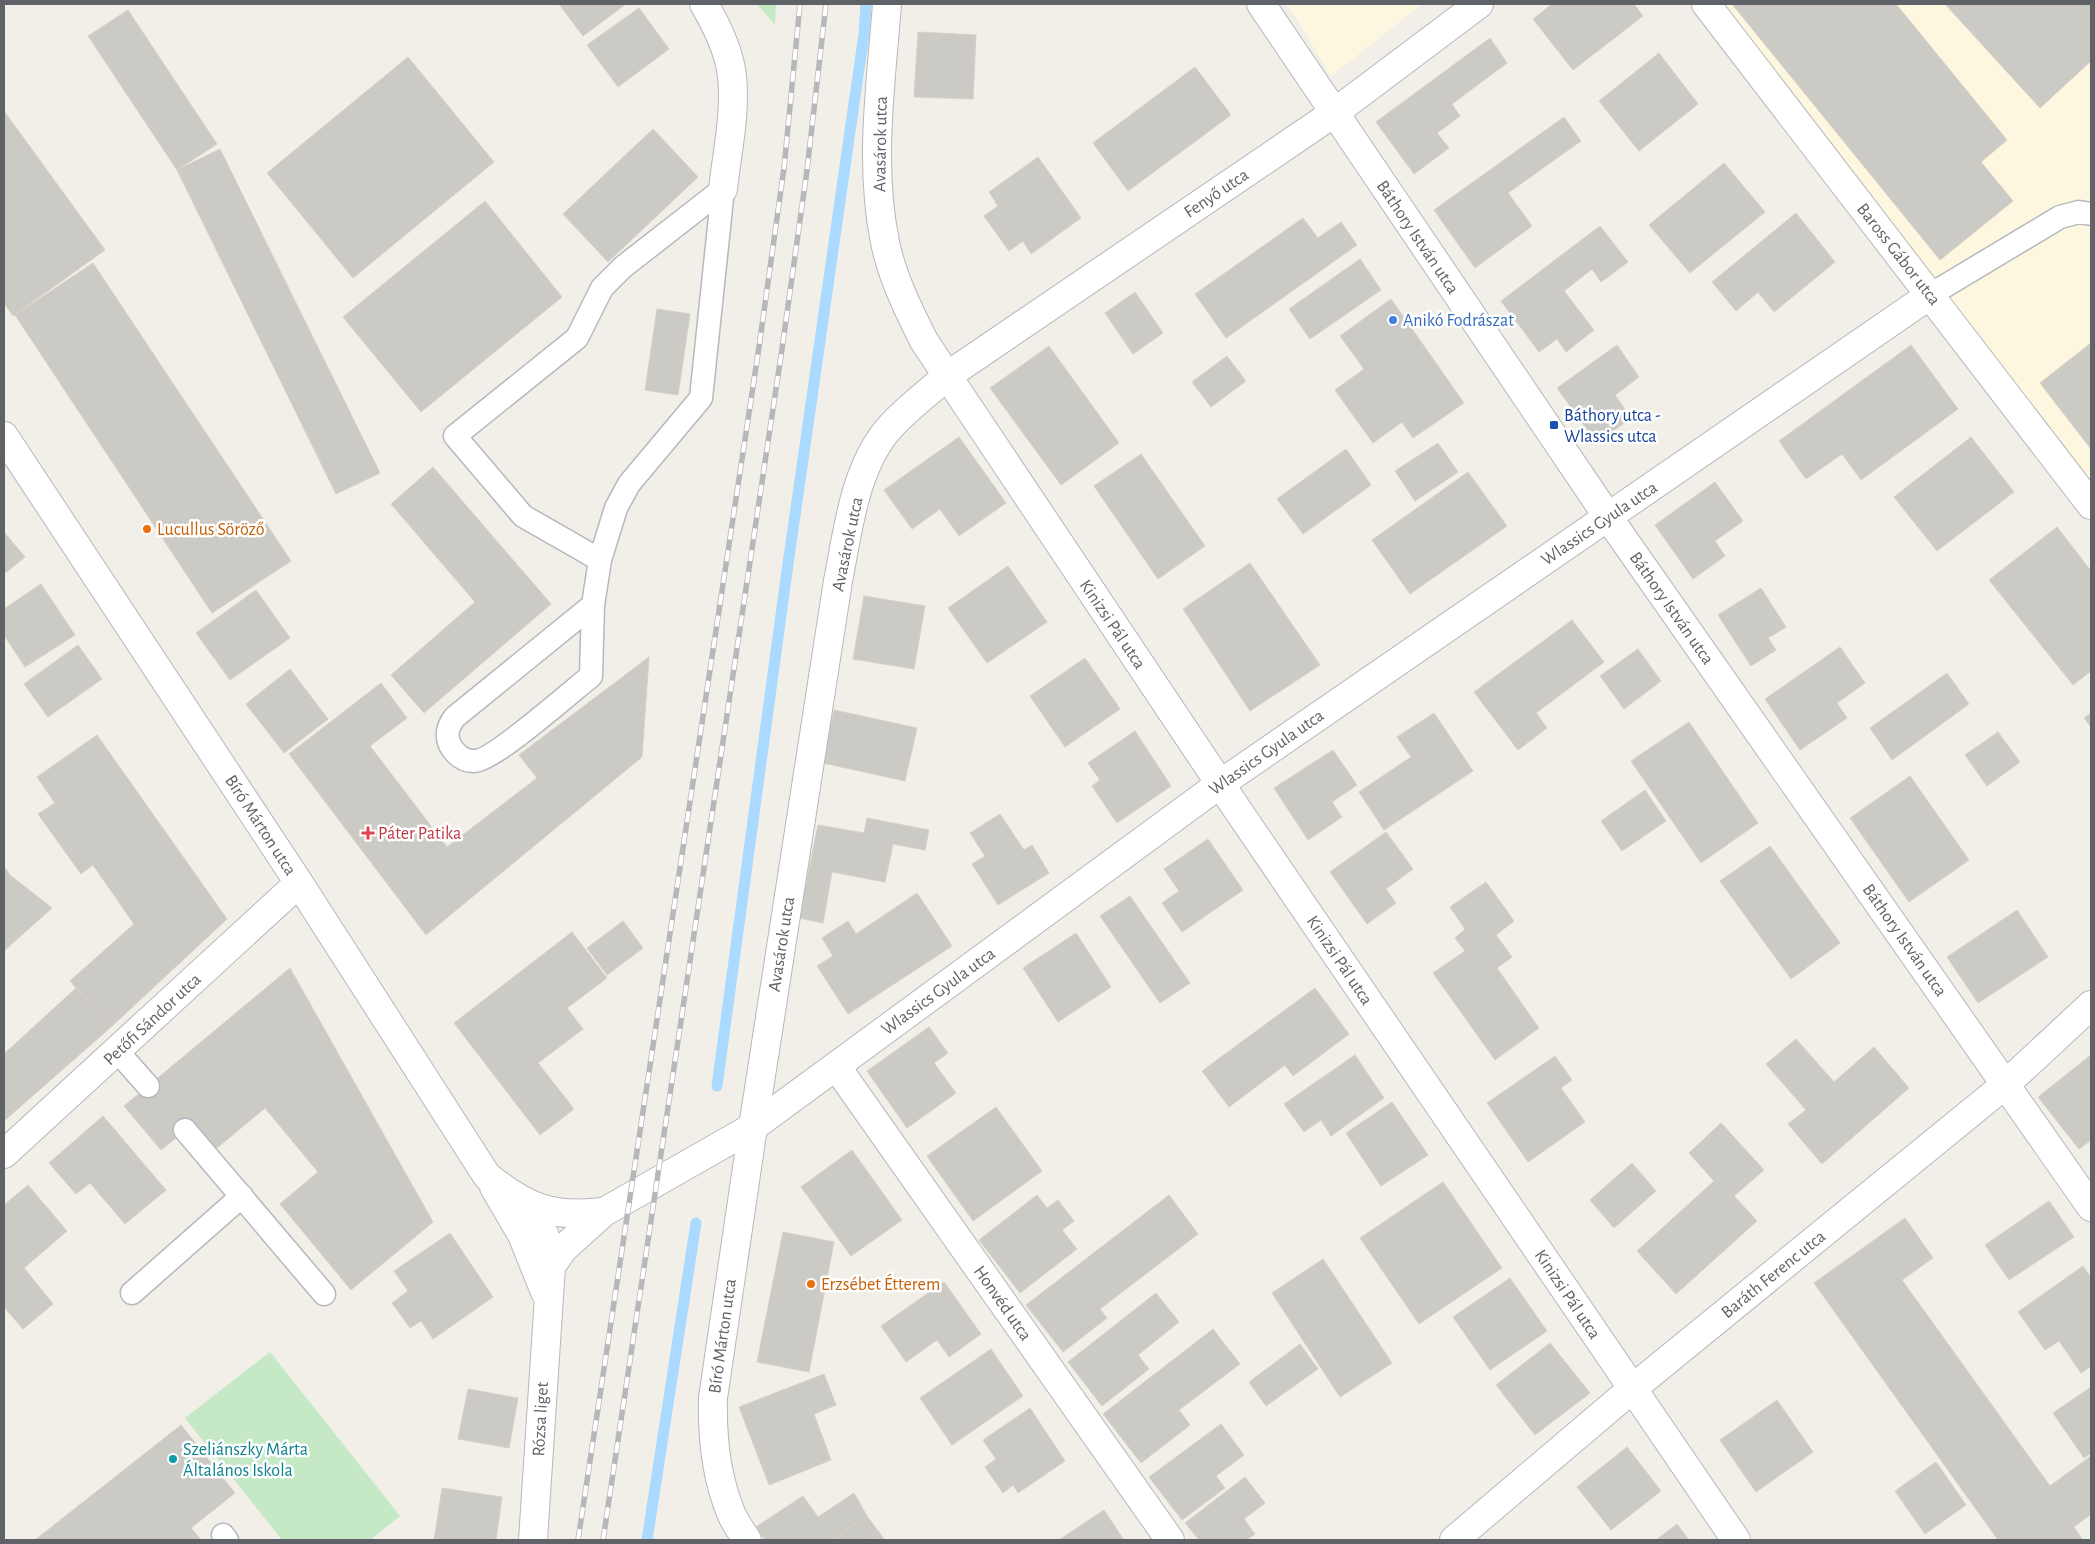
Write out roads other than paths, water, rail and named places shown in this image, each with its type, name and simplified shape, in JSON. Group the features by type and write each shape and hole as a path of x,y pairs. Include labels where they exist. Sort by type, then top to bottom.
{"street":[{"path":"704,4 716,25 732,76 732,109 723,189"},
{"name":"Avasárok utca","path":"753,1127 838,581 853,507 873,452 892,425 947,376 924,341 899,290 885,244 878,196 877,142 887,4"},
{"name":"Báthory István utca","path":"1261,4 1608,517 2091,1207"},
{"name":"Fenyő utca","path":"947,376 1334,113 1479,4"},
{"name":"Baross Gábor utca","path":"1706,4 2091,505"},
{"name":"Wlassics Gyula utca","path":"551,1266 564,1248 604,1212 753,1127 1220,784 1930,294"},
{"name":"Kinizsi Pál utca","path":"947,376 1220,784 1736,1540"},
{"name":"Bíró Márton utca","path":"4,436 299,883 487,1176 509,1194 528,1205"},
{"name":"Petőfi Sándor utca","path":"4,1154 299,883"},
{"name":"Baráth Ferenc utca","path":"1454,1540 1632,1389 2006,1084 2091,1005"},
{"name":"Honvéd utca","path":"836,1066 1170,1540"},
{"name":"Bíró Márton utca","path":"747,1540 731,1514 722,1484 712,1428 713,1398 753,1127"},
{"name":"Rózsa liget","path":"487,1176 507,1206 522,1235 547,1298"},
{"name":"Wlassics Gyula utca","path":"528,1205 566,1214 604,1212"},
{"name":"Rózsa liget","path":"528,1205 541,1223 549,1242 551,1266 547,1298 533,1540"}],"lane":[{"path":"593,605 454,717 448,728 448,740 453,750 462,759 475,762 495,754 591,676 593,605 600,560 616,508 630,484 701,398 723,189"},
{"path":"600,560 524,516 455,436 577,338 602,288 623,267 723,189"},
{"path":"1930,294 2060,217 2079,212 2091,214"},
{"path":"117,1050 148,1086"},
{"path":"185,1130 324,1294"},
{"path":"132,1293 242,1196"}],"waterway":[{"path":"717,1086 787,571 864,34 866,4"},
{"path":"647,1540 696,1223"}],"railway":[{"path":"578,1540 759,347 784,168 800,4"},
{"path":"603,1540 782,349 807,170 826,4"}],"place":[{"name":"Anikó Fodrászat","path":"1393,320"},
{"name":"Báthory utca - Wlassics utca","path":"1554,425"},
{"name":"Lucullus Söröző","path":"147,529"},
{"name":"Páter Patika","path":"368,833"},
{"name":"Erzsébet Étterem","path":"811,1284"},
{"name":"Szeliánszky Márta Általános Iskola","path":"173,1459"}]}
